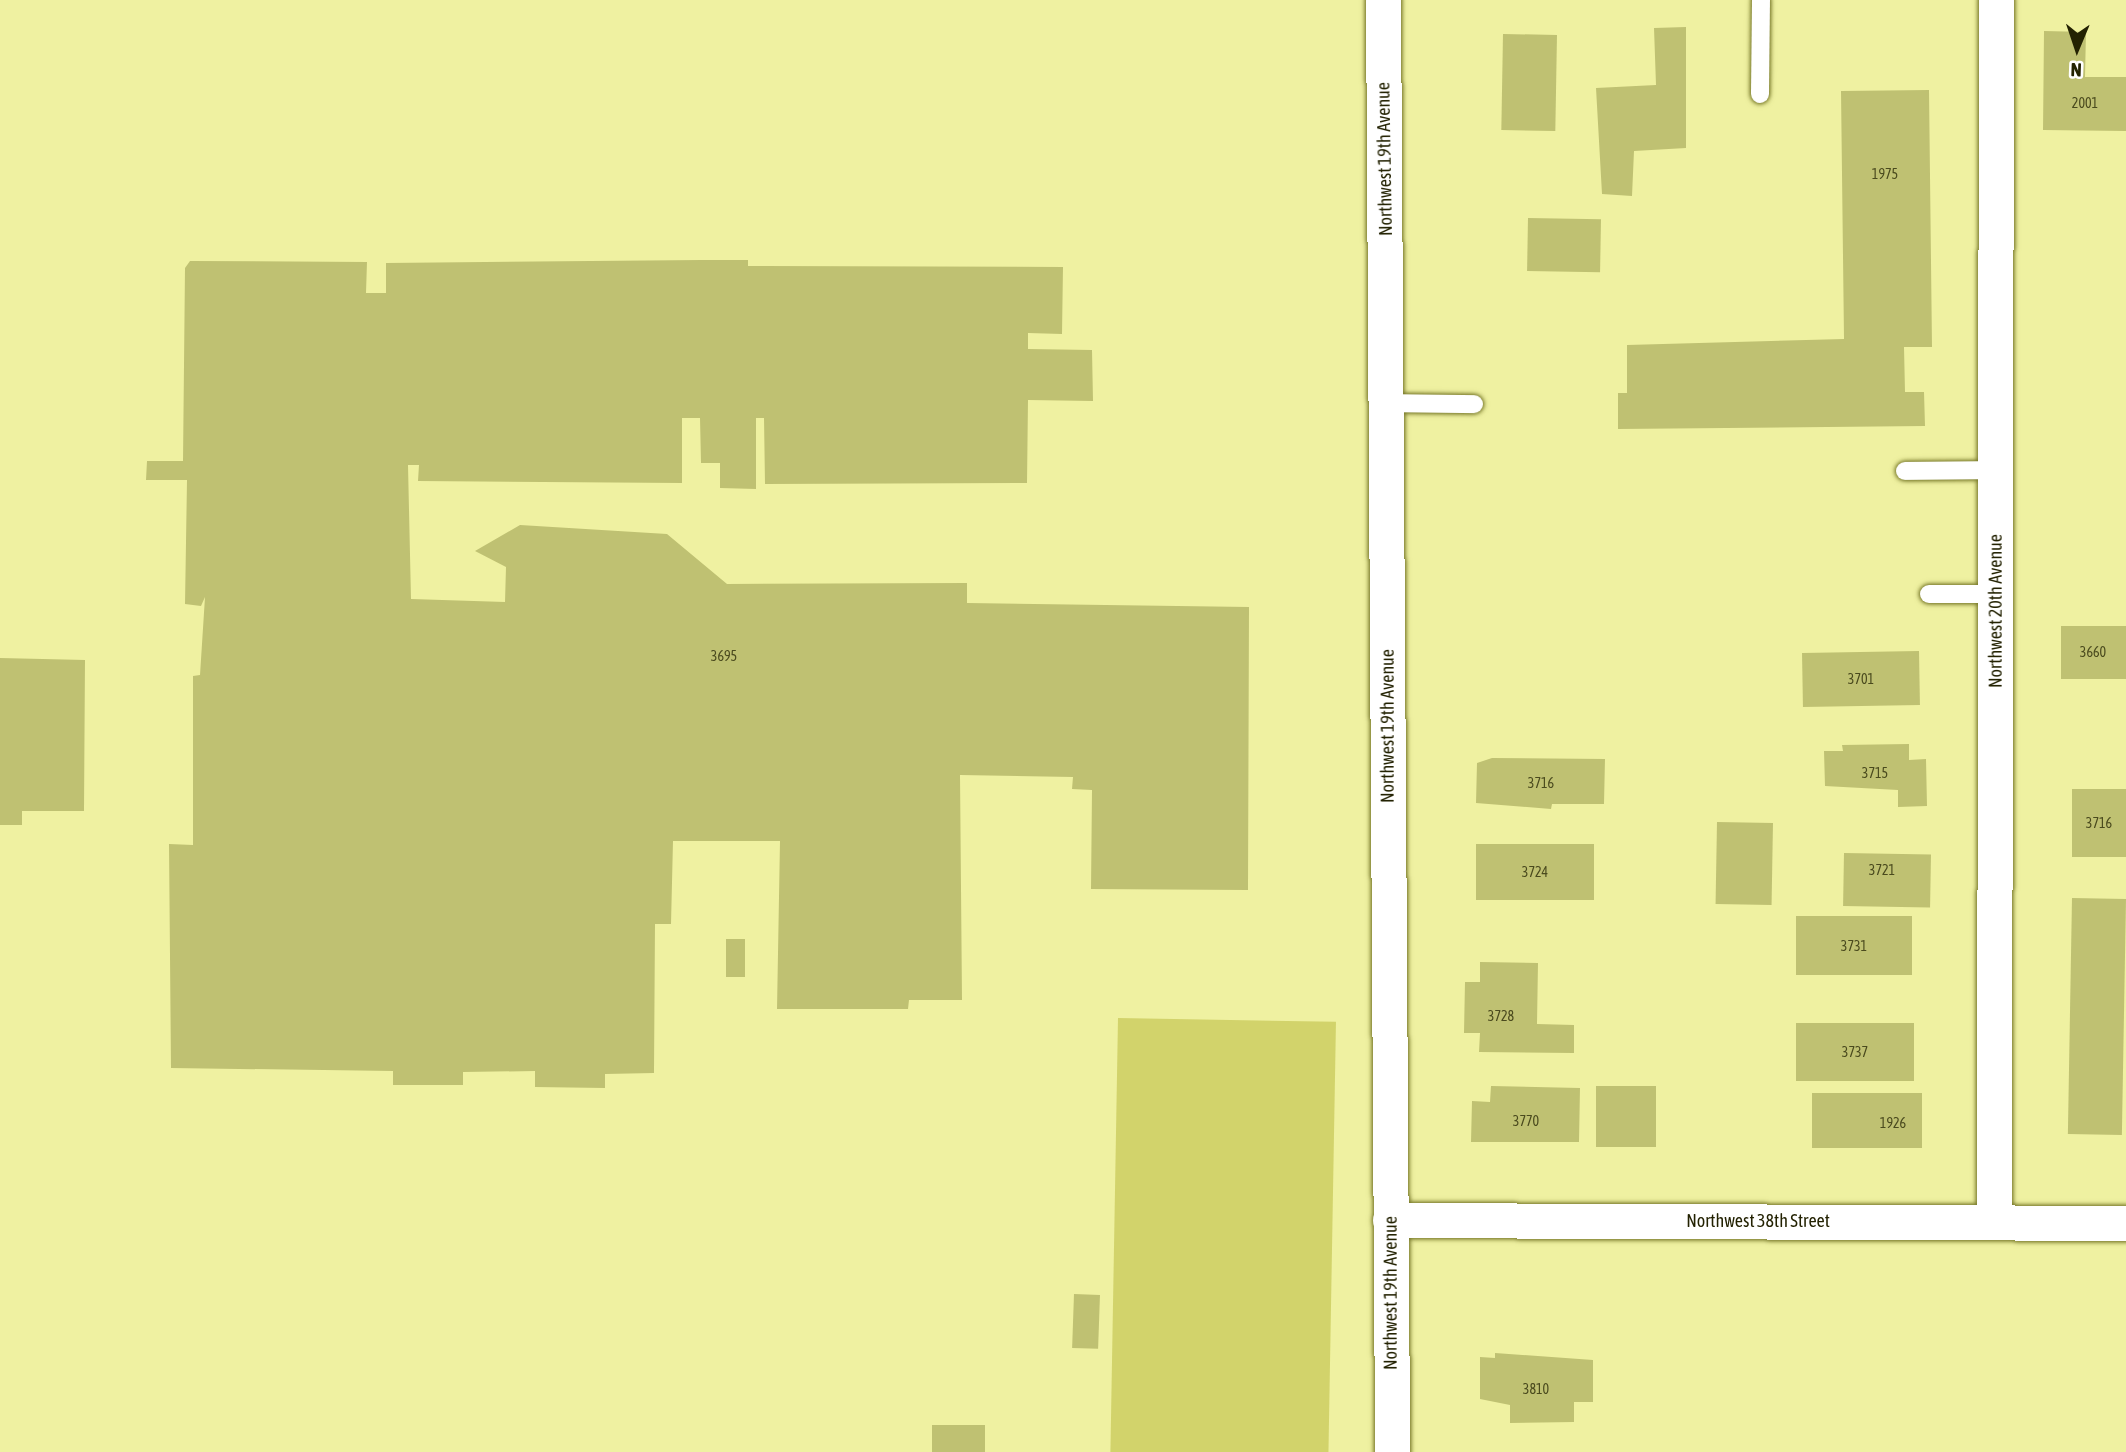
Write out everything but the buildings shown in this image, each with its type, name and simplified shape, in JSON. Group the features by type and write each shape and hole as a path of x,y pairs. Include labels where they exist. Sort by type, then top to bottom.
{"street":[{"name":"Northwest 19th Avenue","path":"1383,0 1392,1452"},
{"name":"Northwest 20th Avenue","path":"1994,1222 1996,0"},
{"name":"Northwest 38th Street","path":"1390,1220 2126,1223"}],"lane":[{"path":"1760,94 1761,0"},
{"path":"1387,403 1474,404"},
{"path":"1905,471 1996,470"},
{"path":"1929,594 1996,594"}],"shaded area":[{"path":"1118,1018 1336,1022 1328,1452 1110,1452"}]}
